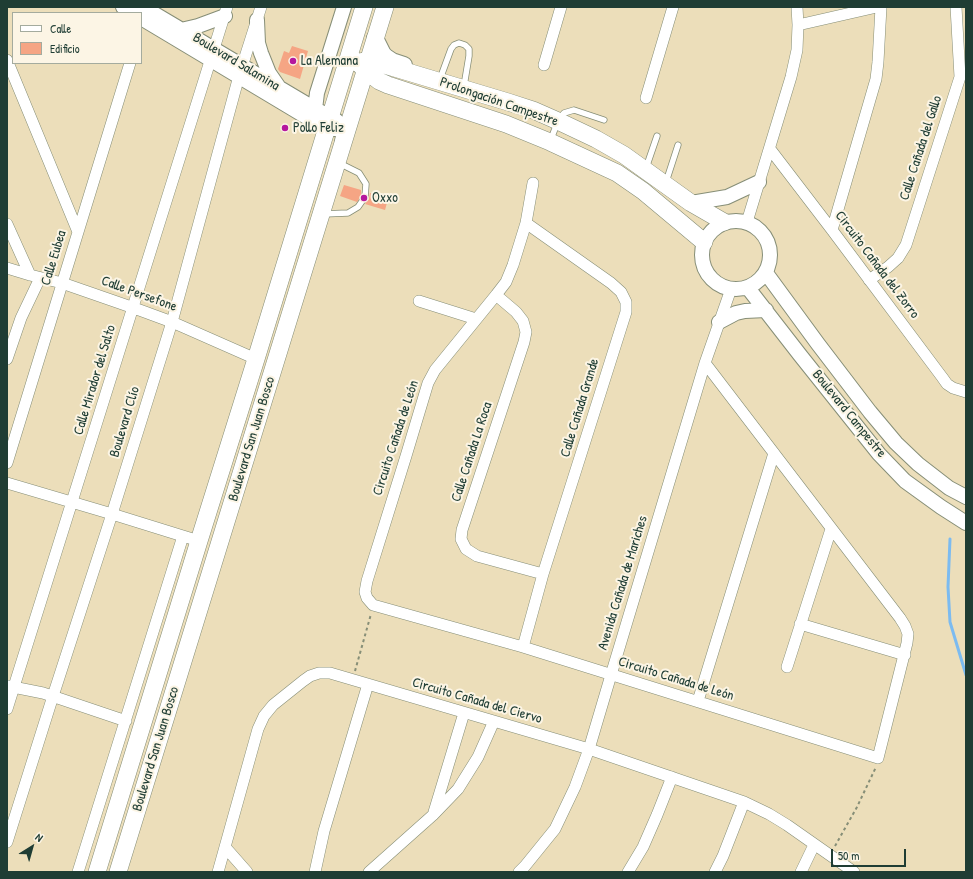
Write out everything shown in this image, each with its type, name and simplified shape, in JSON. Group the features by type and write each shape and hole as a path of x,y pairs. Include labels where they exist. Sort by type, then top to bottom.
{"main road":[{"path":"363,10 363,20 370,27 373,27 383,13"},
{"name":"Boulevard San Juan Bosco","path":"338,122 342,75 363,10"},
{"name":"Boulevard San Juan Bosco","path":"97,872 191,538 256,359 338,122 375,38 383,13"},
{"path":"375,38 386,58 425,72 437,80"},
{"path":"342,75 352,65 364,64 352,43"},
{"name":"Prolongación Campestre","path":"364,64 437,80 533,110 596,139 624,155 691,203 724,222"},
{"name":"Prolongación Campestre","path":"364,64 379,81 388,85 506,124 550,142 617,173 643,191 704,242"},
{"path":"340,154 336,134 328,132 367,95 382,89 400,89"},
{"name":"Boulevard San Juan Bosco","path":"118,872 340,154"}],"street":[{"path":"315,109 317,93 344,7"},
{"path":"544,65 561,7"},
{"path":"646,98 673,7"},
{"path":"747,222 791,76 797,50 797,7"},
{"path":"798,26 877,7"},
{"path":"832,230 876,79 881,7"},
{"name":"Calle Cañada del Gallo","path":"869,280 893,263 906,245 960,77 956,7"},
{"path":"181,30 198,26 226,11"},
{"name":"Calle Mirador del Salto","path":"7,709 10,686 72,502 226,11"},
{"path":"259,14 258,43 262,58 269,74 281,89"},
{"name":"Boulevard Clío","path":"7,842 172,322 241,71 259,14"},
{"name":"Boulevard Salamina","path":"142,18 181,30 212,54"},
{"name":"Boulevard Salamina","path":"142,18 338,122"},
{"path":"7,60 78,232"},
{"name":"Calle Eubea","path":"7,463 130,64"},
{"name":"Boulevard Salamina","path":"241,71 281,89 338,122"},
{"path":"960,77 966,88"},
{"name":"Circuito Cañada del Zorro","path":"770,149 947,384 953,388 966,392"},
{"path":"691,203 727,196 759,182"},
{"name":"Circuito Cañada de León","path":"533,183 526,223 513,266 506,282 435,370 428,383 367,581 365,592 367,598 373,605 523,647 878,758"},
{"path":"740,220 747,222 758,228 766,237 770,249 770,261 766,273 759,281 748,288 731,289 713,281 703,262 702,252 704,242 712,230 724,222 740,220"},
{"name":"Calle Cañada Grande","path":"523,647 543,574 626,312 626,302 621,292 611,283 526,223"},
{"path":"7,224 35,277 7,359"},
{"name":"Calle Persefone","path":"7,268 35,277 62,283 134,308 172,322 256,359"},
{"name":"Boulevard Campestre","path":"766,273 865,406 896,443 918,464 949,488 966,497"},
{"name":"Boulevard Campestre","path":"748,288 879,454 905,481 966,523"},
{"name":"Avenida Cañada de Mariches","path":"519,872 555,829 575,787 589,749 705,363 731,289"},
{"name":"Calle Cañada La Roca","path":"496,295 516,312 523,321 526,332 462,530 461,539 466,549 477,556 543,574"},
{"path":"419,301 476,319"},
{"path":"719,322 736,313 766,310"},
{"path":"705,363 896,612 905,626 908,634 905,655 878,758"},
{"path":"698,701 774,453"},
{"path":"7,483 191,538 126,721 78,872"},
{"path":"787,666 831,529"},
{"path":"800,624 905,655"},
{"name":"Circuito Cañada del Ciervo","path":"218,872 258,729 264,716 273,704 310,676 319,673 330,673 589,749 744,802 769,814 787,825 854,872"},
{"path":"315,872 324,831 368,684"},
{"path":"10,686 53,696 126,721"},
{"path":"433,815 464,713"},
{"path":"369,872 433,815 458,789 478,757 494,721"},
{"path":"628,872 643,847 672,777"},
{"path":"715,872 723,856 744,802"},
{"path":"801,872 814,845"},
{"path":"225,847 247,872"}],"lane":[{"path":"437,80 451,50 454,45 459,43 468,49 469,56 463,88"},
{"path":"550,142 558,121 564,113 574,110 604,120"},
{"path":"645,170 657,136"},
{"path":"665,184 678,145"},
{"path":"321,214 348,213 358,207 365,197 366,184 359,173 340,154"}],"path":[{"path":"352,680 373,605"},
{"path":"830,855 857,807 871,778 878,758"}],"building":[{"name":"La Alemana","path":"292,46 308,51 300,79 280,72 278,69 284,51 289,53"},
{"path":"344,185 361,190 361,196 357,202 340,196"},
{"path":"370,193 388,199 385,210 365,204 369,199"}],"waterway":[{"path":"950,539 948,587 950,622 966,675"}],"place":[{"name":"La Alemana","path":"293,61"},
{"name":"Pollo Feliz","path":"285,128"},
{"name":"Oxxo","path":"364,198"}]}
